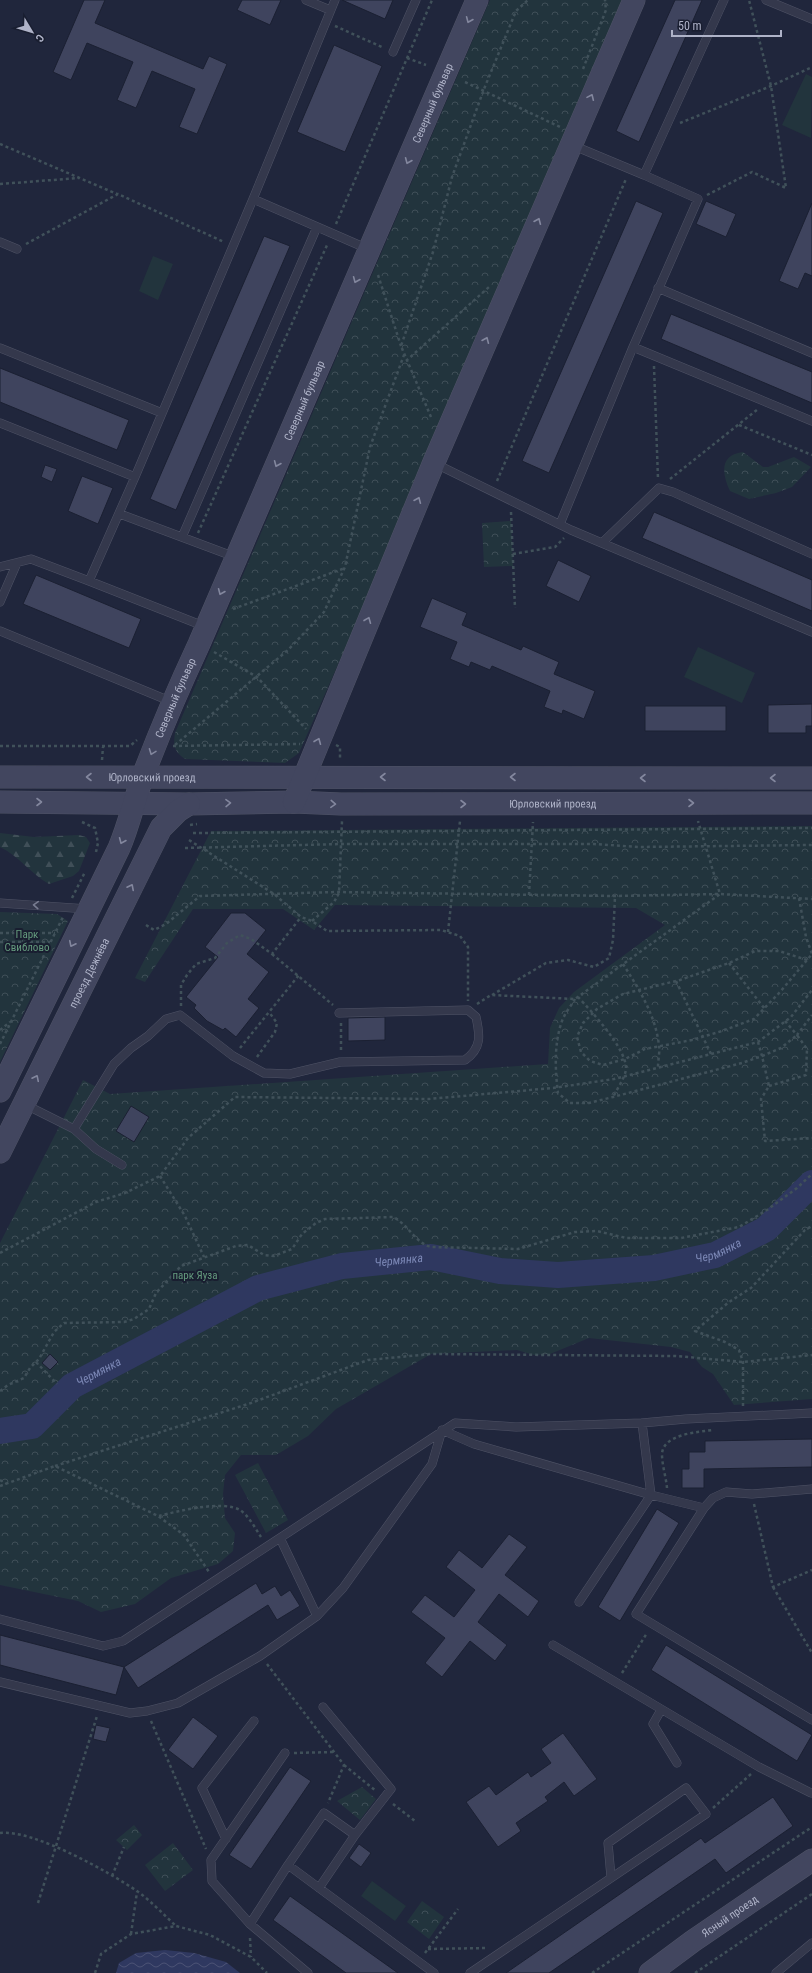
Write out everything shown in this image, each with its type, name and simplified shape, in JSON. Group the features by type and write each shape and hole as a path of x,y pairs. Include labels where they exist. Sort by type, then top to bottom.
{"main road":[{"name":"Северный бульвар","path":"134,804 142,778 172,702 477,0"},
{"path":"294,802 434,462 563,135 634,0"},
{"name":"Юрловский проезд","path":"0,778 812,778"},
{"name":"Юрловский проезд","path":"0,802 134,804 294,802 341,804 812,803"},
{"path":"0,1091 119,848 134,804"},
{"name":"проезд Дежнёва","path":"0,1152 161,828 178,811 190,804"},
{"name":"Ясный проезд","path":"650,1973 693,1941 812,1860"}],"lane":[{"path":"306,0 330,10"},
{"path":"89,581 120,514 254,199 335,0"},
{"path":"393,52 416,0"},
{"path":"644,175 724,0"},
{"path":"766,0 812,19"},
{"path":"560,524 658,288 698,199 630,169 563,135"},
{"path":"254,199 332,234 370,249"},
{"path":"182,537 317,227"},
{"path":"0,242 17,249"},
{"path":"658,288 812,353"},
{"path":"633,347 812,421"},
{"path":"0,348 162,413"},
{"path":"0,423 135,477"},
{"path":"434,462 510,501 572,530 812,632"},
{"path":"602,543 659,488 680,495 812,554"},
{"path":"120,514 236,557"},
{"path":"0,567 31,558 205,629"},
{"path":"0,602 17,563"},
{"path":"0,630 172,702"},
{"path":"0,903 89,909"},
{"path":"74,1129 114,1064 166,1019 180,1015 233,1056 264,1073 290,1074 340,1062 465,1060 473,1054 480,1036 476,1017 468,1010 338,1013"},
{"path":"24,1104 74,1129 96,1149 122,1165"},
{"path":"0,1618 103,1646 123,1641 442,1430 455,1423 516,1427 642,1423 686,1418 812,1412"},
{"path":"579,1602 651,1495 642,1423"},
{"path":"442,1430 474,1444 651,1495 704,1508"},
{"path":"0,1682 130,1714 147,1712 178,1703 260,1656 317,1616 343,1588 432,1464 442,1430"},
{"path":"812,1489 752,1494 726,1492 713,1498 704,1508 636,1614 812,1720"},
{"path":"280,1538 317,1616"},
{"path":"553,1645 759,1767 812,1793"},
{"path":"319,1888 355,1835 391,1789 323,1707"},
{"path":"661,1710 653,1724 677,1763"},
{"path":"226,1839 202,1788 254,1721"},
{"path":"285,1754 211,1860 212,1881 250,1924 308,1973"},
{"path":"470,1973 706,1814 686,1788 608,1843 611,1878"},
{"path":"250,1924 324,1813 355,1835"},
{"path":"288,1865 434,1973"},
{"path":"776,1973 812,1943"}],"path":[{"path":"194,541 332,234 432,0"},
{"path":"401,346 433,252 452,177 484,89 516,11 528,0"},
{"path":"580,76 606,10 605,0"},
{"path":"698,199 752,172 786,188 771,86 749,0"},
{"path":"326,22 426,66"},
{"path":"665,129 771,86 812,67"},
{"path":"465,82 484,89 563,135"},
{"path":"563,119 563,135"},
{"path":"0,144 118,194 234,246"},
{"path":"492,492 630,169"},
{"path":"0,184 80,178"},
{"path":"17,249 118,194"},
{"path":"370,249 406,361 431,417"},
{"path":"406,361 489,287 492,280"},
{"path":"303,744 173,746 288,650 324,612 345,567 370,447 404,355"},
{"path":"653,355 659,488"},
{"path":"659,488 766,403"},
{"path":"739,425 811,454"},
{"path":"510,501 515,608"},
{"path":"513,554 555,547 572,530"},
{"path":"307,731 257,677 205,629 345,567"},
{"path":"0,746 130,746 137,741 140,735"},
{"path":"332,743 340,747 340,760"},
{"path":"102,762 103,747"},
{"path":"312,921 334,902 339,893 342,820"},
{"path":"448,932 460,821"},
{"path":"529,895 533,844 533,821"},
{"path":"698,821 704,847 720,894"},
{"path":"92,858 98,843 95,828"},
{"path":"193,832 812,828"},
{"path":"189,840 274,894 301,917 312,921 327,931 441,930 460,936 468,947 468,1010"},
{"path":"185,848 341,844 594,844 639,848 812,845"},
{"path":"0,1044 89,866"},
{"path":"146,925 154,930 166,924 200,896 339,893 615,896 720,894 812,899"},
{"path":"720,894 575,999 562,1020 558,1039 556,1069 558,1093 570,1103 589,1102 715,1071 762,1056 781,1048 797,1035 812,1015"},
{"path":"468,1010 546,963 568,960 594,967 609,958 613,940 615,896"},
{"path":"800,898 806,937 812,954 807,960 754,1019 703,1037 645,1049 625,1059 603,1065 590,1062 580,1052 577,1037 583,1023 597,1009 623,994 676,981 729,963 755,951 779,951 807,960"},
{"path":"272,954 301,917"},
{"path":"0,933 55,933"},
{"path":"180,1015 181,985 187,975 196,964 215,958 226,943 240,935 251,939 272,954 323,994 337,1009 342,1027 340,1062"},
{"path":"0,942 50,942"},
{"path":"729,963 764,1008"},
{"path":"623,964 640,990 651,1016 660,1046 658,1067"},
{"path":"233,1056 299,975"},
{"path":"676,981 711,1054"},
{"path":"0,1253 96,1202 125,1193 160,1176 188,1138 235,1097 429,1099 557,1087 623,1076 758,1042 791,1017 812,990"},
{"path":"492,995 575,999"},
{"path":"578,996 612,1036 625,1059 626,1069 613,1097"},
{"path":"250,1066 275,1032 277,1023 269,1012"},
{"path":"0,1030 12,1020"},
{"path":"785,1021 808,1049 806,1075 769,1086 761,1099 765,1141 812,1138"},
{"path":"758,1042 769,1086"},
{"path":"0,1391 8,1385 24,1378 36,1362 54,1332 64,1323 124,1322 134,1319 149,1309 156,1293 181,1266 236,1246 248,1245 264,1255 274,1256 292,1249 302,1234 316,1223 325,1219 393,1217 401,1221 425,1246 431,1247 518,1249 575,1232 597,1231 626,1238 681,1238 739,1227 773,1206 798,1188 812,1174"},
{"path":"160,1176 185,1216 204,1257"},
{"path":"743,1362 740,1350 725,1342 695,1331 729,1302 751,1288 805,1230 812,1226"},
{"path":"0,1486 55,1466 251,1403 368,1360 439,1354 676,1356 743,1362 812,1355"},
{"path":"36,1362 57,1384"},
{"path":"55,1466 158,1516 184,1535 215,1581"},
{"path":"0,1480 8,1484"},
{"path":"752,1494 773,1587 812,1653"},
{"path":"158,1516 188,1509 217,1506 239,1510 249,1519 267,1547"},
{"path":"773,1587 812,1570"},
{"path":"617,1682 653,1625"},
{"path":"260,1656 344,1765 414,1821"},
{"path":"38,1903 100,1706"},
{"path":"147,1712 211,1860"},
{"path":"285,1754 334,1752"},
{"path":"324,1813 344,1765"},
{"path":"706,1814 759,1767"},
{"path":"592,1973 812,1827"},
{"path":"0,1833 11,1832 56,1847 112,1876 137,1891 176,1926"},
{"path":"112,1876 124,1847"},
{"path":"131,1934 137,1891"},
{"path":"695,1973 812,1894"},
{"path":"418,1962 458,1909"},
{"path":"96,1973 101,1954 131,1934 176,1926 210,1934 251,1958 267,1973"},
{"path":"428,1949 507,1948"}],"green space":[{"path":"490,0 623,0 518,256 299,753 285,763 185,759 176,751 174,741 175,733"},
{"path":"806,74 812,77 811,138 782,125"},
{"path":"153,256 173,264 158,300 139,291"},
{"path":"743,452 763,467 768,467 794,457 811,467 792,487 776,493 749,499 730,491 724,472 726,461 735,454"},
{"path":"511,521 513,566 484,567 482,523"},
{"path":"698,647 755,673 742,703 684,677"},
{"name":"парк Яуза","path":"812,826 812,1399 734,1405 713,1374 702,1367 690,1352 671,1347 589,1338 550,1354 534,1355 517,1350 431,1354 336,1409 308,1436 276,1455 241,1455 225,1475 223,1494 225,1518 235,1533 233,1551 218,1564 171,1578 135,1604 101,1612 78,1601 0,1585 0,1243 83,1080 110,1094 548,1064 550,1028 559,1008 574,992 665,925 636,908 335,905 314,930 283,909 193,909 145,982 135,978 211,831"},
{"path":"0,833 34,837 79,835 86,837 90,843 79,871 73,876 49,884 13,855 0,847"},
{"name":"Парк Свиблово","path":"0,912 57,914 68,921 0,1062"},
{"path":"258,1463 288,1520 266,1533 235,1475"},
{"path":"362,1787 376,1799 360,1820 337,1801"},
{"path":"134,1825 142,1835 127,1850 116,1840"},
{"path":"173,1843 193,1870 165,1891 145,1865"},
{"path":"372,1881 406,1906 395,1921 361,1896"},
{"path":"422,1901 444,1917 429,1939 407,1922"}],"water":[{"path":"165,1950 194,1953 226,1962 240,1973 116,1973 119,1963 136,1953"}],"building":[{"path":"84,0 105,0 95,23 203,69 209,56 227,64 197,134 179,127 195,89 152,71 136,108 117,100 133,62 87,43 71,80 53,72"},
{"path":"242,0 281,0 270,25 237,10"},
{"path":"342,0 393,0 385,19"},
{"path":"675,0 702,0 639,142 616,131"},
{"path":"334,45 382,66 345,152 297,132"},
{"path":"636,201 663,213 549,473 522,461"},
{"path":"706,201 736,214 726,237 696,224"},
{"path":"812,203 812,276 805,273 798,289 779,281"},
{"path":"264,236 290,246 176,510 150,499"},
{"path":"671,314 812,372 812,403 661,339"},
{"path":"0,368 129,420 117,450 0,402"},
{"path":"45,465 57,469 52,482 41,477"},
{"path":"82,476 113,488 98,524 68,511"},
{"path":"654,512 812,580 812,611 642,538"},
{"path":"558,560 591,576 579,602 546,586"},
{"path":"36,575 141,619 129,648 23,604"},
{"path":"432,598 467,613 462,625 521,650 523,646 559,662 554,674 595,691 584,719 563,710 562,714 544,707 550,691 492,666 490,670 471,662 469,667 450,659 457,642 420,627"},
{"path":"812,704 812,726 806,726 806,733 768,733 768,705"},
{"path":"645,706 726,706 726,731 645,731"},
{"path":"231,913 245,913 266,930 247,954 269,972 248,999 259,1008 236,1037 225,1028 223,1030 207,1021 194,1008 196,1005 186,997 218,957 205,947"},
{"path":"385,1017 385,1040 348,1041 348,1018"},
{"path":"131,1106 149,1117 134,1142 116,1131"},
{"path":"50,1354 58,1362 50,1370 42,1363"},
{"path":"812,1439 812,1467 704,1469 704,1488 682,1488 682,1469 689,1469 689,1452 705,1452 705,1441"},
{"path":"657,1509 679,1523 620,1621 598,1607"},
{"path":"509,1534 527,1547 505,1575 539,1601 528,1617 499,1594 478,1622 507,1645 495,1661 470,1641 442,1677 425,1663 445,1638 411,1612 425,1595 454,1617 475,1590 446,1567 459,1550 482,1568"},
{"path":"256,1583 262,1594 275,1586 281,1596 290,1590 300,1606 277,1620 268,1605 138,1688 124,1667"},
{"path":"0,1635 124,1667 116,1695 0,1665"},
{"path":"666,1645 812,1735 797,1761 651,1670"},
{"path":"193,1717 218,1736 193,1769 168,1750"},
{"path":"96,1725 110,1728 106,1742 93,1739"},
{"path":"563,1733 597,1779 574,1796 564,1782 545,1797 548,1801 516,1823 521,1831 498,1847 466,1802 489,1786 496,1795 528,1772 531,1777 551,1763 541,1749"},
{"path":"290,1767 311,1781 251,1869 229,1855"},
{"path":"773,1797 793,1826 726,1873 715,1859 549,1973 506,1973 701,1838 705,1843"},
{"path":"359,1844 371,1853 361,1867 349,1858"},
{"path":"290,1896 398,1973 346,1973 273,1920"}],"waterway":[{"name":"Чермянка","path":"0,1431 32,1426 72,1386 258,1288 342,1266 431,1257 500,1271 558,1275 654,1268 715,1255 766,1229 812,1183"}]}
